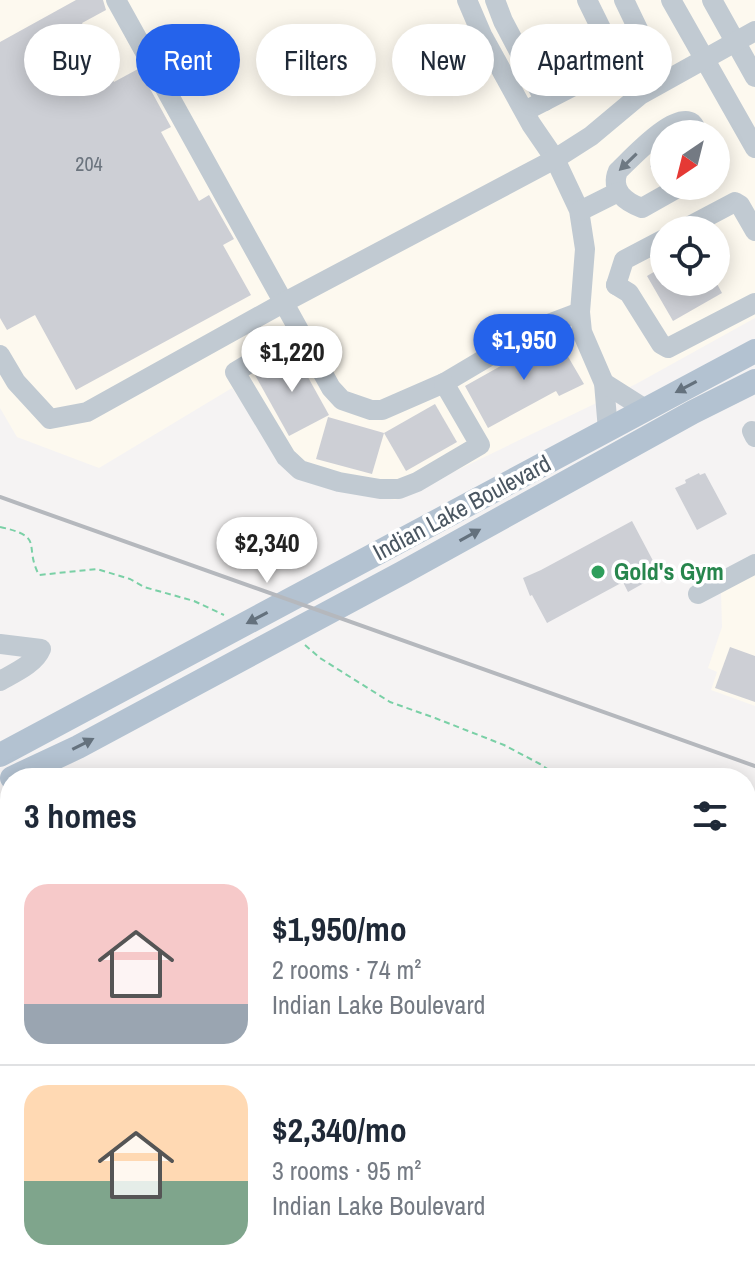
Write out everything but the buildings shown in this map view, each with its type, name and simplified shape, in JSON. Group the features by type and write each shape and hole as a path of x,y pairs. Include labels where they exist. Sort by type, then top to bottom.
{"main road":[{"name":"Indian Lake Boulevard","path":"0,755 755,351"},
{"name":"Indian Lake Boulevard","path":"33,768 78,747 755,381"}],"street":[{"path":"116,0 331,388 342,400 371,410 382,410 444,383 616,285 624,260 650,246"},
{"path":"467,0 482,35 555,159 580,211 585,249 580,306 582,332 604,383 608,430"},
{"path":"495,0 545,101"},
{"path":"587,0 599,24"},
{"path":"624,0 636,24"},
{"path":"671,0 755,148"},
{"path":"712,0 755,77"},
{"path":"0,355 16,382 50,419 87,412 283,303 555,159 591,136 640,95 755,31"},
{"path":"525,111 555,96"},
{"path":"650,140 618,171 615,178 618,192 630,204 642,208 656,200"},
{"path":"580,211 618,192"},
{"path":"708,216 735,202 740,205 755,231"},
{"path":"616,285 629,293 661,344 668,348 755,303"},
{"path":"300,333 235,372 286,457 300,470 339,482 399,489 417,482 480,445 444,383"},
{"path":"604,383 645,409"},
{"path":"698,594 755,564"},
{"path":"0,644 41,649 31,662 0,681"}],"shaded area":[{"path":"0,0 755,0 755,318 636,384 395,500 294,478 232,388 99,468 17,437 0,408"},
{"path":"755,571 755,706 711,690 717,672 708,668 722,627 721,592"}],"railway":[{"path":"0,497 755,766"}],"place":[{"name":"Gold's Gym","path":"598,572"}]}
